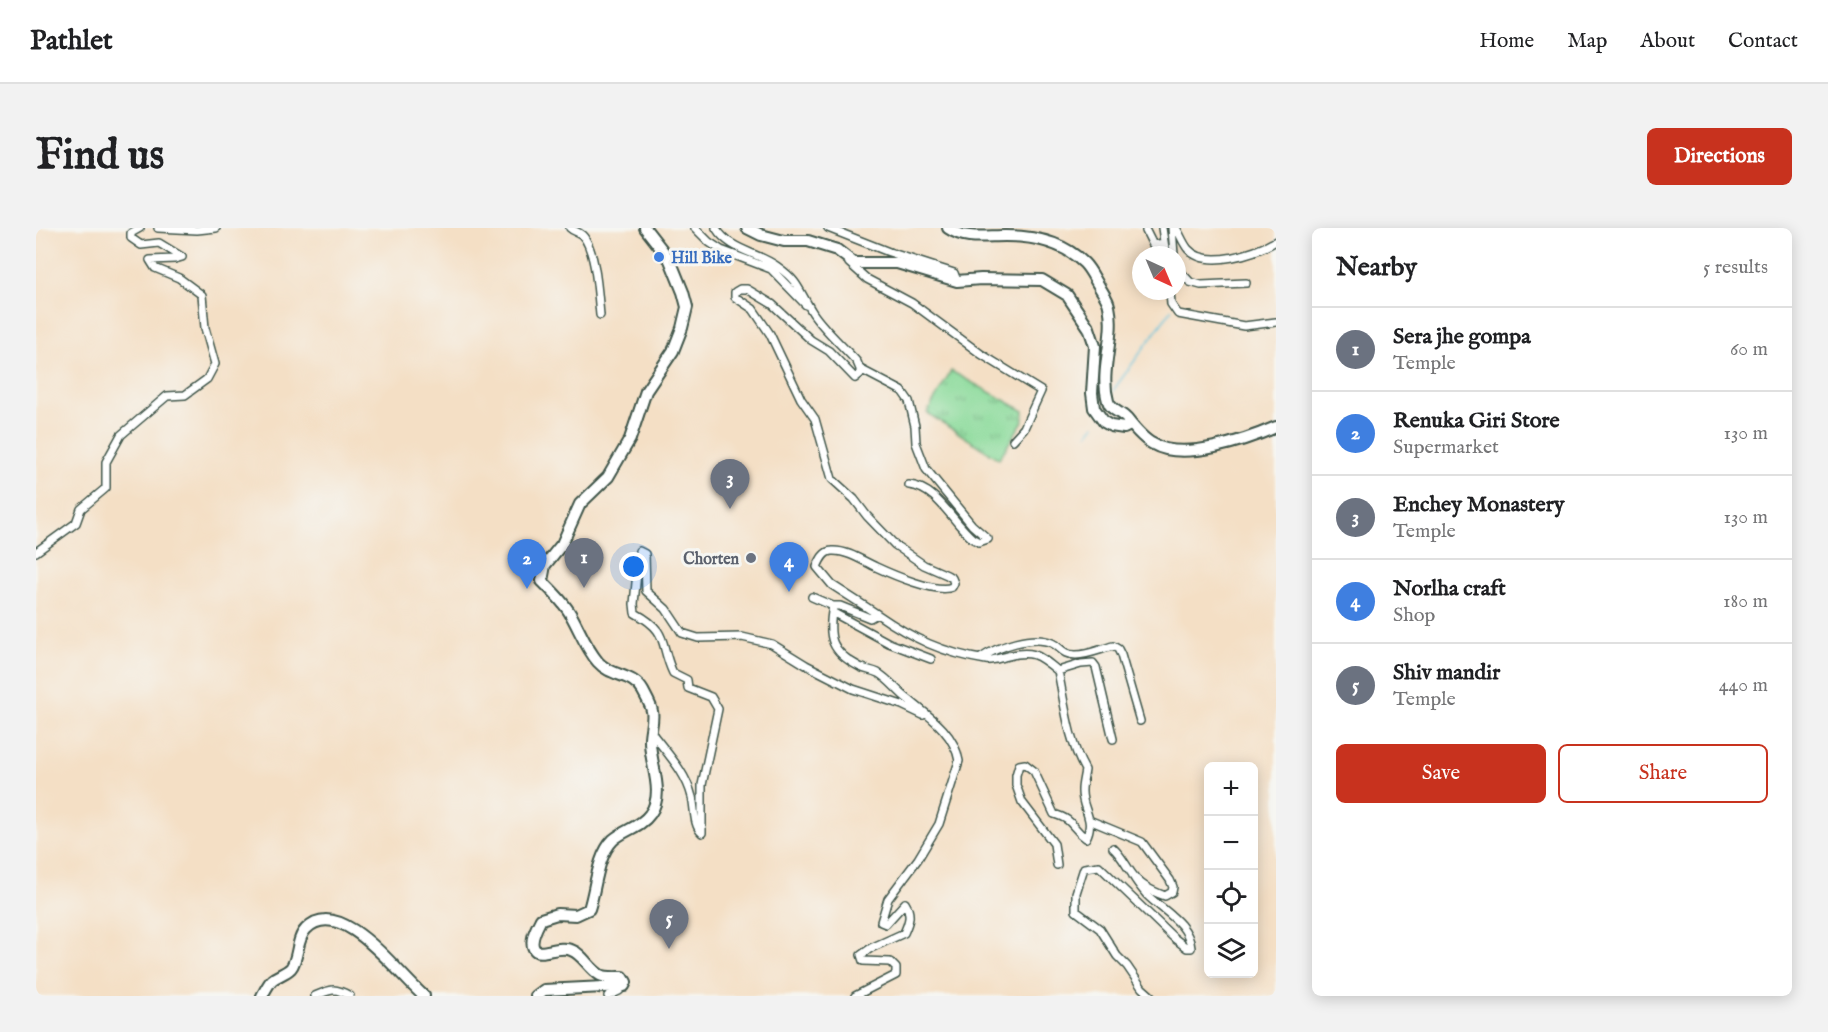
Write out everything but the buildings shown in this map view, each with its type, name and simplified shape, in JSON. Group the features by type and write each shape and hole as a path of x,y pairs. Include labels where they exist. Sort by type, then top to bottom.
{"main road":[{"path":"536,996 544,990 624,986 626,982 623,977 602,976 578,953 569,949 537,952 533,947 533,934 541,919 557,914 576,915 590,909 601,864 610,843 621,833 633,828 650,815 657,788 650,740 652,710 642,688 634,680 613,674 599,663 580,636 572,616 542,581 545,565 562,544 580,504 608,477 630,439 646,391 673,351 682,328 687,307 680,282 670,260 645,228"},
{"path":"747,228 761,235 784,241 808,241 837,250 854,263 897,263 957,281 1042,280 1067,295 1089,328 1095,346 1092,393 1094,408 1104,422 1112,426 1124,428 1131,425"},
{"path":"948,228 968,237 1008,236 1057,243 1073,252 1087,266 1109,304 1111,325 1106,367 1107,399 1110,406 1122,414 1154,446 1194,450 1229,445 1276,427"},
{"path":"262,996 271,981 284,975 293,966 305,930 315,923 326,922 350,926 375,947 424,996"}],"street":[{"path":"36,552 76,523 81,509 106,488 106,462 121,435 167,396 185,395 207,379 215,364 205,328 202,295 179,278 156,268 150,260 175,260 182,257 159,243 141,245 131,238 131,232 140,228"},
{"path":"158,228 197,231 216,228"},
{"path":"570,228 580,233 587,241 596,274 600,315"},
{"path":"695,228 721,250 771,269 857,362 860,374 855,378 829,351 811,340 772,304 747,289 735,292 735,297 753,309 770,334 801,399 815,419 832,479 854,499 895,545 924,565 952,578 954,583 947,589 925,585 887,573 848,554 832,551 821,557 817,567 832,585 913,638 960,656 989,660 1020,652 1038,655 1058,671 1064,710 1078,757 1085,770 1081,791 1089,820 1090,830 1086,838 1080,834 1070,820 1054,814 1034,771 1024,764 1019,765 1016,774 1016,785 1022,802 1054,844 1057,865"},
{"path":"828,228 889,252 954,273 957,281"},
{"path":"1162,228 1164,246"},
{"path":"1174,228 1188,250 1203,257 1235,258 1253,253 1276,241"},
{"path":"1174,228 1174,246"},
{"path":"718,231 721,250"},
{"path":"718,231 731,243 776,265 796,281 811,311"},
{"path":"1146,231 1153,245 1164,243"},
{"path":"842,256 867,279 912,303 981,354 1041,391 1024,428 1013,440"},
{"path":"1186,278 1190,282 1201,285 1246,283"},
{"path":"1171,300 1178,314 1244,326 1276,322"},
{"path":"860,369 889,383 906,396 915,426 916,443 926,469 972,525 988,539 979,542 973,539 935,498 909,485"},
{"path":"651,732 686,777 692,796 696,825 702,833 702,785 718,710 711,697 688,688 687,680 673,673 659,631 647,619 635,613 639,551 645,554 646,591 666,609 682,633 698,638 742,637 772,644 806,665 853,689 902,705 936,721"},
{"path":"812,597 889,643 931,659"},
{"path":"832,609 840,606 870,618 877,614"},
{"path":"832,609 831,641 841,656 878,674 936,721 957,752 959,761 939,824 918,859 888,899 880,922 886,924 905,903 910,910 910,921 904,933 861,955 863,961 890,962 896,968 896,975 855,996"},
{"path":"981,658 989,653 1031,639 1053,643 1060,651 1075,655 1113,646 1121,655 1140,721"},
{"path":"1058,671 1093,663 1096,667 1113,739"},
{"path":"1089,820 1142,842 1170,880 1173,887 1172,892 1165,896 1155,892 1133,876"},
{"path":"1113,848 1120,854 1149,897 1176,919 1190,937 1191,948 1187,948 1100,866 1084,868 1076,893 1076,911 1100,929 1117,956 1151,996"},
{"path":"608,996 624,986"},
{"path":"315,996 330,989 340,990 350,996"}],"green space":[{"path":"951,371 1024,411 1023,421 999,459 927,413"}],"waterway":[{"path":"1112,392 1172,309"},
{"path":"1088,434 1095,425"}],"place":[{"name":"Hill Bike","path":"659,257"},
{"name":"Enchey Monastery","path":"730,509"},
{"name":"Chorten","path":"751,558"},
{"name":"Sera jhe gompa","path":"584,588"},
{"name":"Renuka Giri Store","path":"527,589"},
{"name":"Norlha craft","path":"789,592"},
{"name":"Shiv mandir","path":"669,949"}]}
